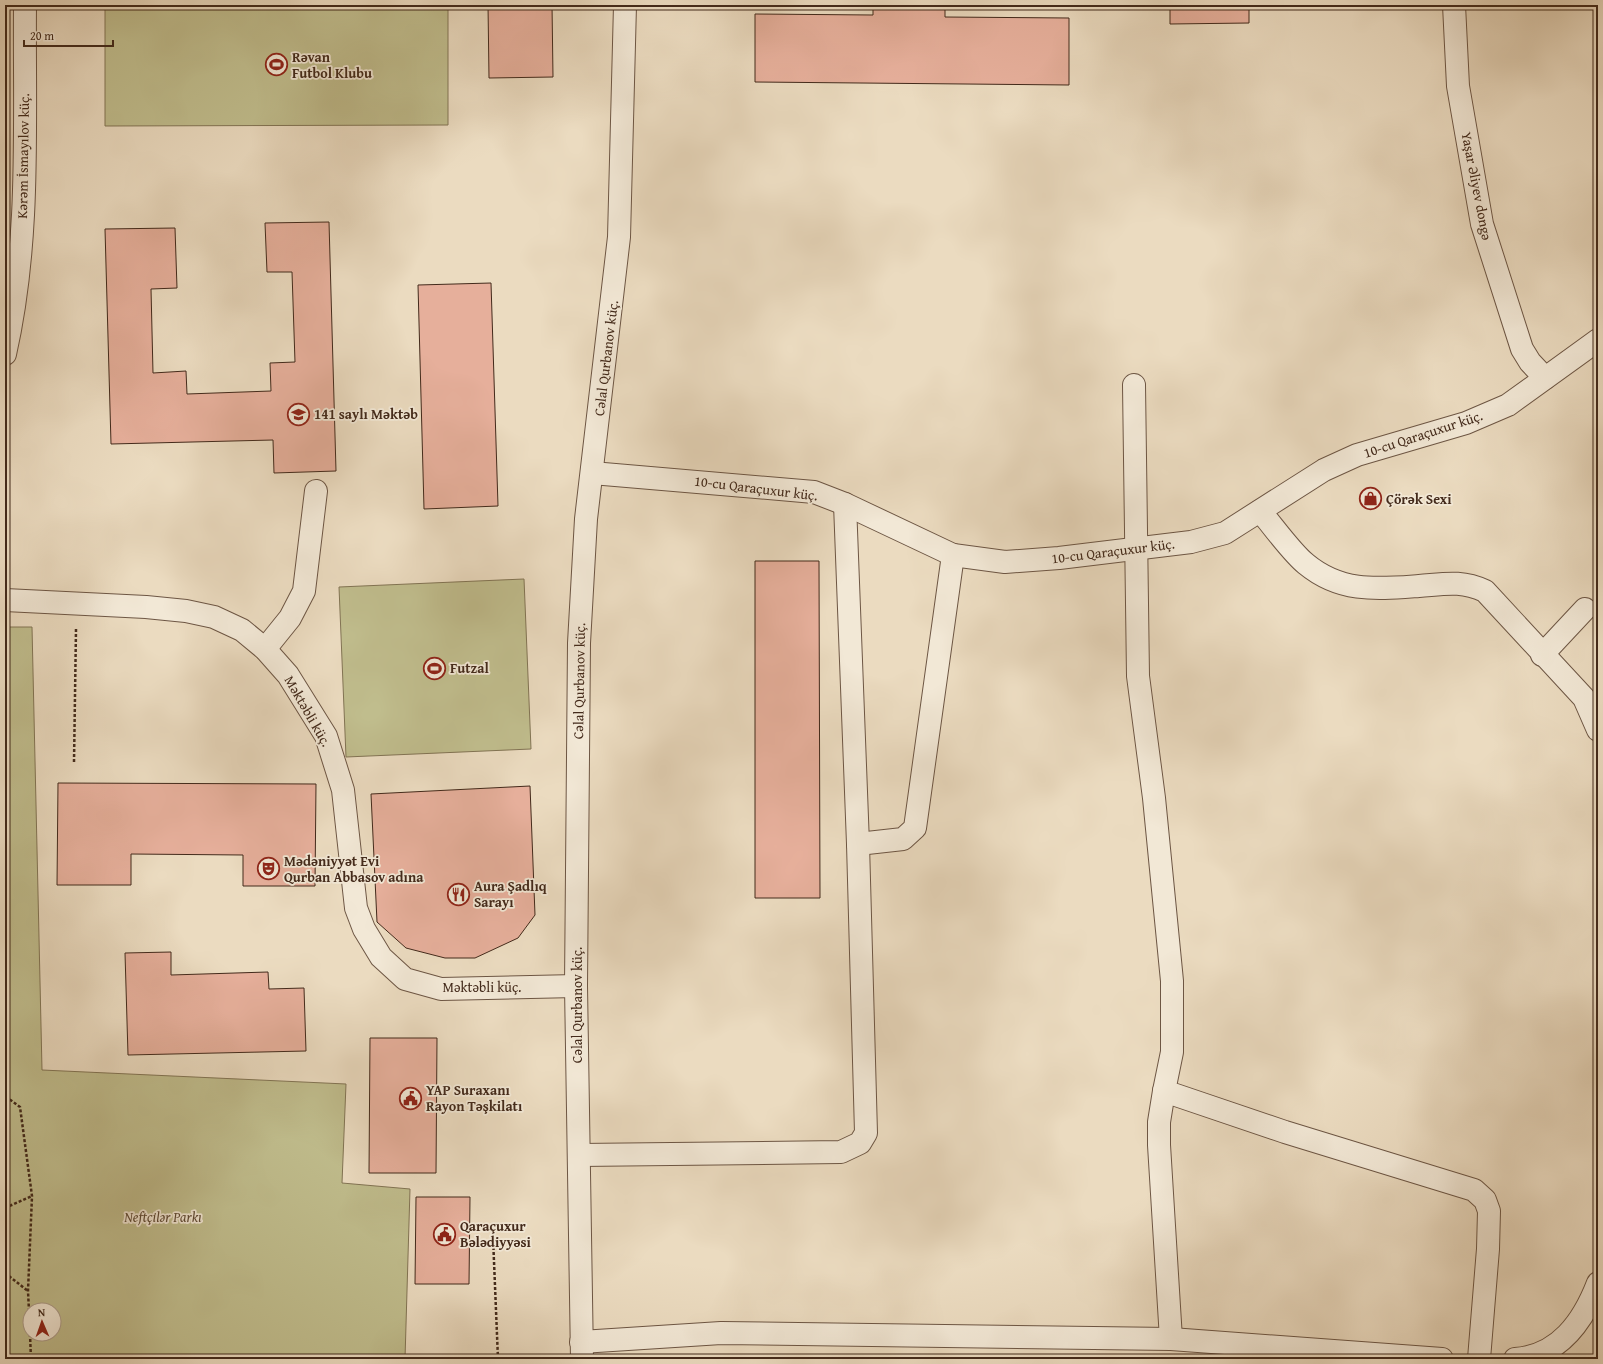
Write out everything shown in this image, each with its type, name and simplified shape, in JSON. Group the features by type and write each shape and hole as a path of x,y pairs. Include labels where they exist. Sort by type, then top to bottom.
{"street":[{"name":"Kərəm İsmayılov küç.","path":"5,353 16,300 23,223 25,5"},
{"name":"Cəlal Qurbanov küç.","path":"582,1351 576,986 579,643 586,518 619,237 625,5"},
{"name":"Yaşar Əliyev dongə","path":"1454,5 1458,86 1482,224 1522,349 1530,362 1544,378"},
{"name":"10-cu Qaraçuxur küç.","path":"592,472 814,492 845,504 952,556 1006,562 1059,558 1192,542 1225,533 1324,470 1344,461 1405,440 1466,423 1508,405 1544,378 1595,348"},
{"path":"1134,385 1138,676 1154,798 1172,981 1172,1052 1159,1122 1171,1339"},
{"path":"265,649 290,618 304,591 316,491"},
{"path":"579,1155 841,1152 860,1143 866,1133 858,844 845,504"},
{"path":"1260,511 1305,564 1331,581 1353,587 1392,588 1456,583 1470,584 1485,590 1542,654 1591,696 1598,730"},
{"path":"858,844 903,839 915,828 952,556"},
{"name":"Məktəbli küç.","path":"5,600 146,607 214,617 242,630 265,649 288,675 326,736 343,790 356,908 364,929 381,956 405,979 441,989 576,986"},
{"path":"1542,654 1585,609"},
{"path":"1164,1091 1286,1132 1474,1190 1485,1200 1489,1211 1488,1249 1478,1359"},
{"path":"1515,1359 1529,1358 1546,1352 1562,1341 1576,1325 1592,1298 1598,1283"},
{"path":"582,1351 721,1333 1171,1339 1442,1359"}],"path":[{"path":"74,762 77,603"},
{"path":"5,1099 9,1099 20,1107 32,1196 29,1302"},
{"path":"5,1208 32,1196"},
{"path":"493,1237 498,1359"},
{"path":"5,1273 28,1291"},
{"path":"30,1342 31,1359"}],"green space":[{"name":"Rəvan Futbol Klubu","path":"105,5 448,5 448,125 105,126"},
{"name":"Futzal","path":"524,579 531,749 346,757 339,587"},
{"name":"Neftçilər Parkı","path":"5,627 32,627 42,1070 346,1084 342,1183 410,1189 405,1359 5,1359"}],"building":[{"path":"488,5 552,5 553,77 489,78"},
{"path":"873,5 945,5 945,17 1069,18 1069,85 755,82 755,14 873,15"},
{"path":"1170,5 1249,5 1249,23 1170,24"},
{"path":"329,222 336,471 274,473 273,440 111,444 105,229 175,228 177,288 151,289 153,373 186,371 187,394 271,391 270,363 295,362 292,272 267,272 265,223"},
{"path":"491,283 498,506 424,509 418,285"},
{"path":"755,561 819,561 820,898 755,898"},
{"path":"58,783 316,784 315,886 243,886 243,855 131,854 131,885 57,885"},
{"path":"530,786 535,915 518,938 475,958 445,958 406,948 377,922 371,794"},
{"path":"171,952 171,975 268,972 269,989 304,988 306,1051 128,1055 125,953"},
{"path":"370,1038 437,1038 436,1173 369,1173"},
{"name":"Qaraçuxur Bələdiyyəsi","path":"416,1197 470,1197 469,1284 415,1284"}],"place":[{"name":"Rəvan Futbol Klubu","path":"276,65"},
{"name":"141 saylı Məktəb","path":"299,414"},
{"name":"Çörək Sexi","path":"1371,499"},
{"name":"Futzal","path":"435,668"},
{"name":"Mədəniyyət Evi Qurban Abbasov adına","path":"268,869"},
{"name":"Aura Şadlıq Sarayı","path":"458,894"},
{"name":"YAP Suraxanı Rayon Təşkilatı","path":"410,1098"},
{"name":"Qaraçuxur Bələdiyyəsi","path":"444,1234"}]}
